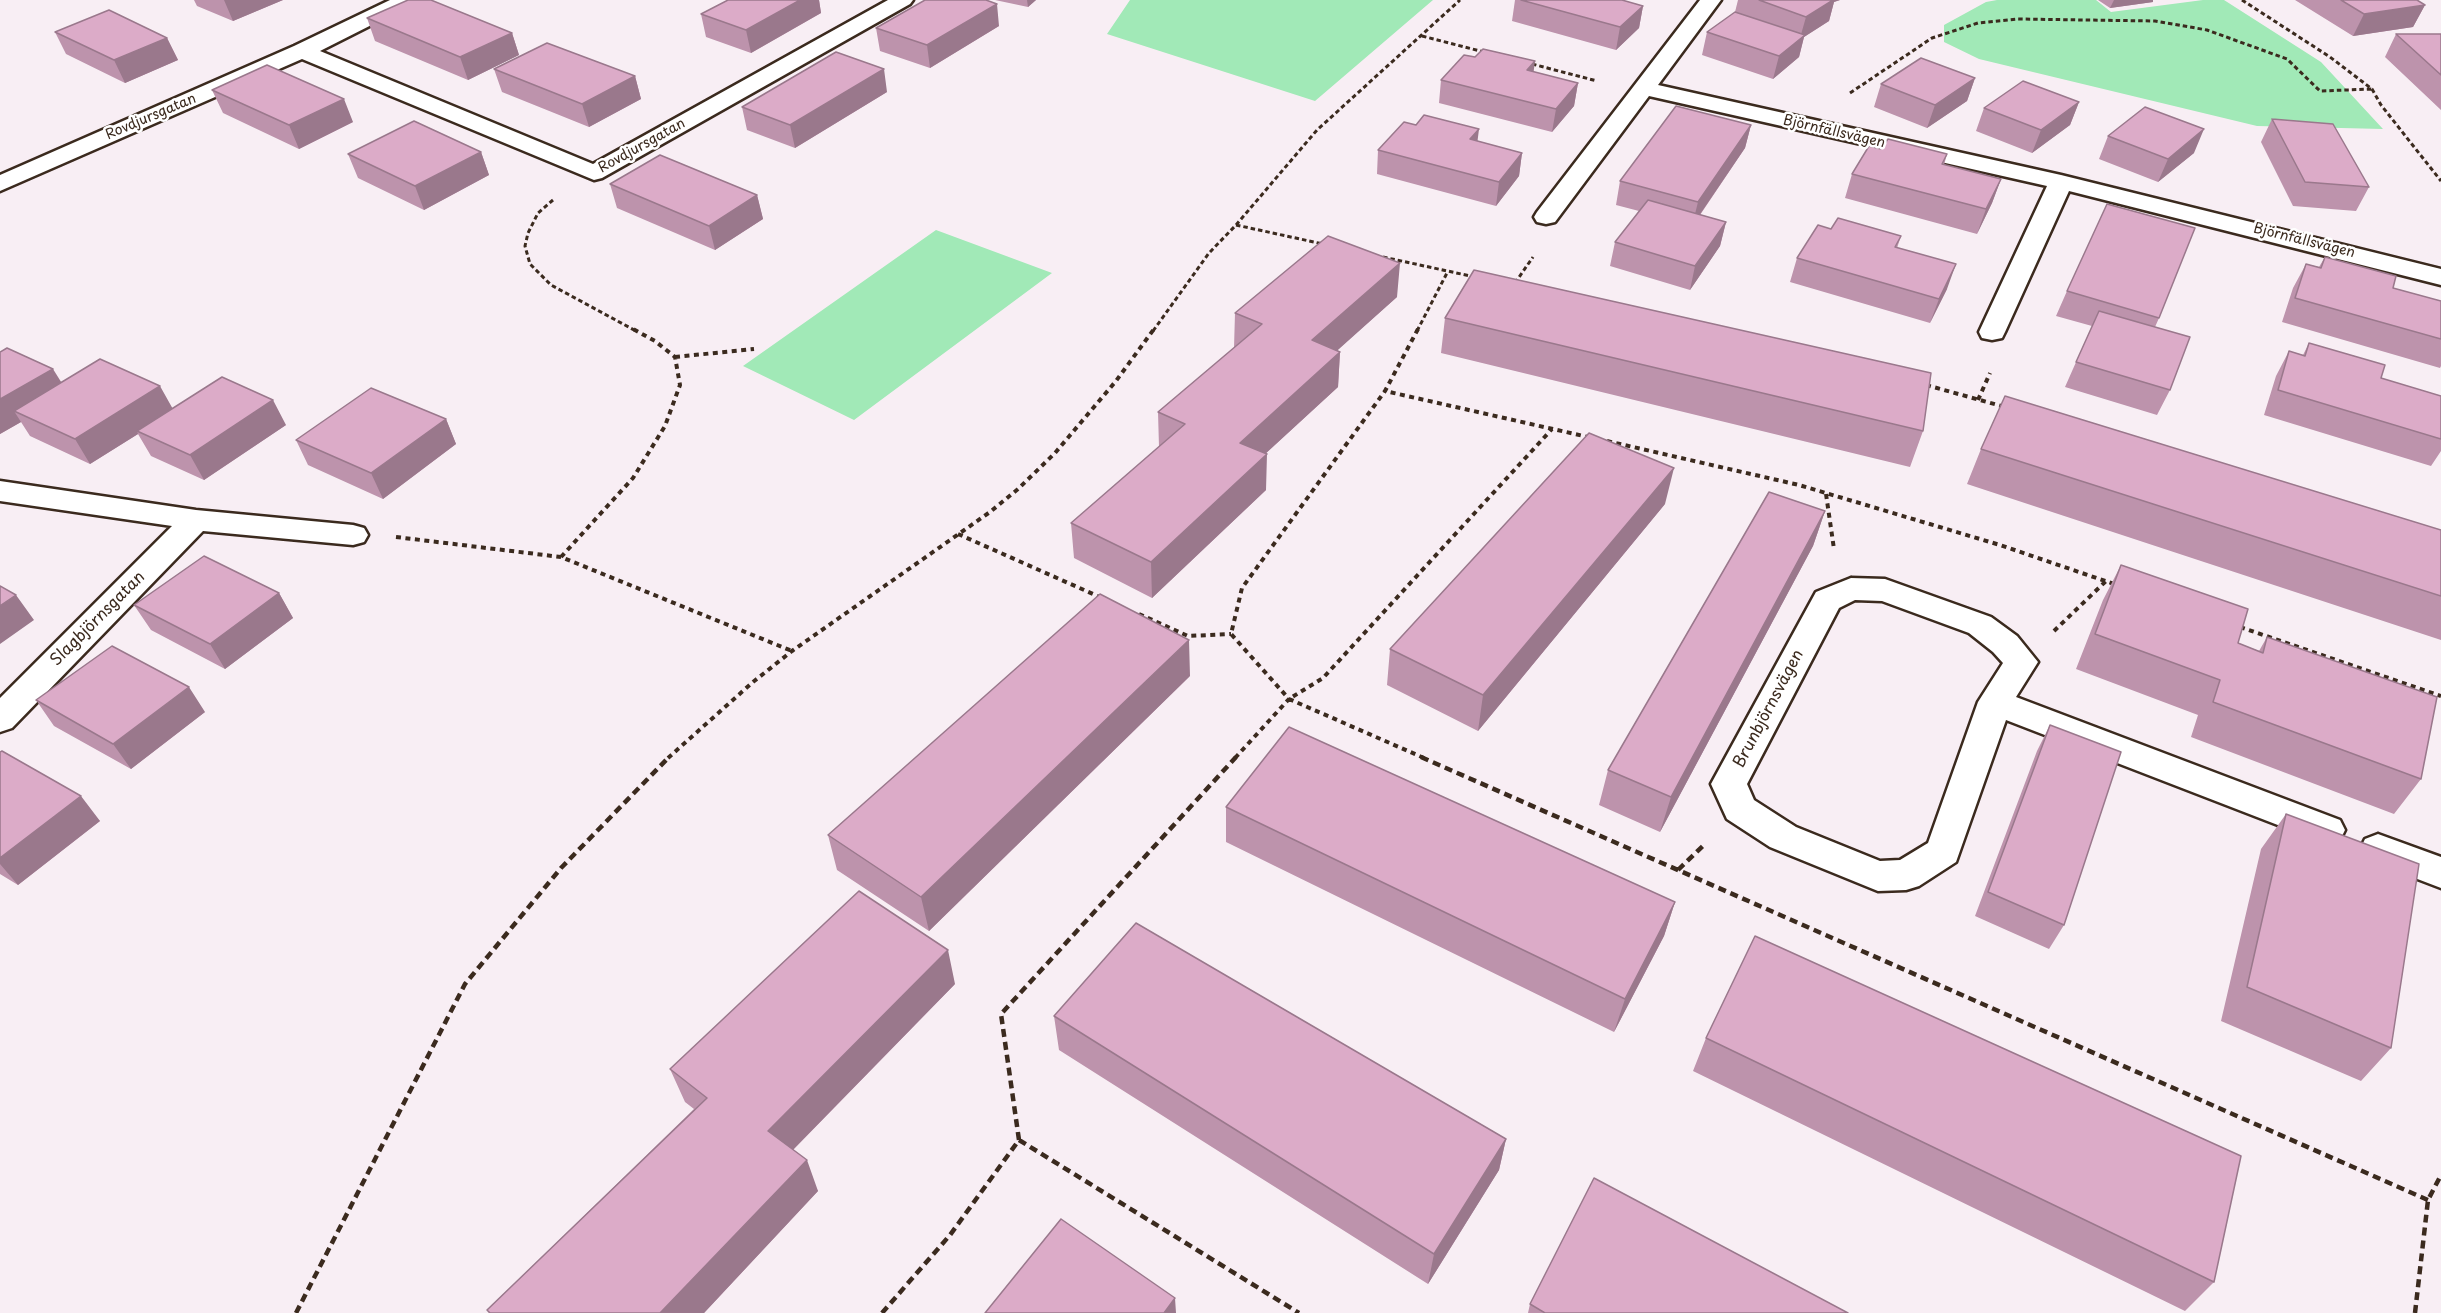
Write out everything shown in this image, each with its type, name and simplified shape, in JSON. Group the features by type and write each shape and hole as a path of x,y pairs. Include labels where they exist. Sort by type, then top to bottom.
{"street":[{"name":"Rovdjursgatan","path":"0,184 302,51 406,0"},
{"name":"Rovdjursgatan","path":"302,51 594,173 903,0"},
{"path":"1546,217 1712,0"},
{"name":"Björnfällsvägen","path":"1643,88 2061,182 2441,276"},
{"path":"1992,332 2061,182"},
{"path":"0,491 196,520 353,535"},
{"name":"Slagbjörnsgatan","path":"0,719 196,520"},
{"path":"1840,594 1851,589 1885,590 1980,625 2005,644 2021,662"},
{"name":"Brunbjörnsvägen","path":"1840,594 1827,600 1729,784 1740,809 1783,837 1878,876 1906,875 1943,852 1995,702 2021,662"},
{"path":"1995,702 2441,873"}],"path":[{"path":"296,1313 465,984 561,868 657,768 753,682 792,651 1018,489 1055,453 1116,381 1209,252 1236,225 1317,130 1460,0"},
{"path":"2242,0 2330,57 2372,89 2381,105 2441,180"},
{"path":"1805,125 1861,84 1932,39 1978,23 2018,19 2155,21 2207,30 2287,59 2320,91 2372,89"},
{"path":"1421,35 1489,53"},
{"path":"1524,62 1615,85 1643,88"},
{"path":"561,557 633,478 665,426 680,385 675,357 655,341 551,285 528,258 525,246 528,233 538,213 557,196 594,173"},
{"path":"1236,225 1325,244"},
{"path":"1381,256 1481,278"},
{"path":"1231,634 1242,588 1384,391 1448,271"},
{"path":"675,357 754,349"},
{"path":"1920,384 2012,409"},
{"path":"1384,391 1799,485 2000,545 2117,585"},
{"path":"1826,494 1840,594"},
{"path":"353,535 372,534 561,557 792,651"},
{"path":"957,534 1104,599"},
{"path":"2021,662 2106,581"},
{"path":"1136,613 1188,636 1231,634"},
{"path":"2229,623 2441,696"},
{"path":"882,1313 950,1235 1019,1140 1001,1014 1289,699 1231,634"},
{"path":"1019,1140 1299,1313"},
{"path":"2415,1313 2428,1200 2441,1175"}],"green space":[{"path":"1130,0 1433,0 1315,101 1107,34"},
{"path":"2096,0 2111,12 2203,0 2224,0 2321,62 2383,129 2257,126 1979,59 1944,42 1944,25 1986,2"},
{"path":"936,230 1052,273 854,420 743,366"}],"building":[{"path":"408,0 431,0 512,33 460,57 367,18"},
{"path":"728,0 800,0 746,30 701,14"},
{"path":"925,0 986,0 997,4 927,45 876,28"},
{"path":"1521,0 1622,0 1643,6 1620,27"},
{"path":"1759,0 1833,0 1806,17"},
{"path":"2341,0 2417,0 2425,5 2364,14"},
{"path":"109,10 167,38 114,60 55,32"},
{"path":"1735,12 1805,35 1779,56 1707,32"},
{"path":"2396,34 2441,34 2441,75"},
{"path":"547,43 635,76 582,104 494,69"},
{"path":"1483,49 1535,61 1527,70 1578,83 1556,109 1441,80 1464,55 1475,57"},
{"path":"836,52 884,69 790,125 742,107"},
{"path":"1921,58 1975,78 1935,105 1881,84"},
{"path":"267,65 344,99 289,125 212,90"},
{"path":"2023,81 2079,102 2041,130 1984,108"},
{"path":"1676,106 1751,125 1698,202 1620,181"},
{"path":"2145,107 2204,129 2168,159 2108,136"},
{"path":"1424,115 1479,129 1470,139 1522,153 1499,182 1378,150 1404,122 1416,125"},
{"path":"2272,119 2333,124 2369,187 2305,182"},
{"path":"414,121 481,152 415,186 348,154"},
{"path":"1888,139 1947,154 1942,164 2001,179 1986,209 1852,174 1869,146 1881,149"},
{"path":"660,155 757,195 709,226 610,184"},
{"path":"1648,200 1726,222 1695,266 1615,242"},
{"path":"2107,204 2195,228 2159,318 2067,291"},
{"path":"1838,218 1901,236 1895,247 1956,264 1939,299 1797,258 1818,225 1831,229"},
{"path":"1328,236 1400,263 1312,340 1340,352 1240,443 1267,454 1151,562 1071,523 1185,424 1158,412 1262,324 1235,313"},
{"path":"2325,257 2396,276 2393,288 2441,301 2441,339 2295,298 2306,264 2321,268"},
{"path":"1474,270 1931,373 1923,431 1445,318"},
{"path":"2099,311 2190,337 2170,390 2076,362"},
{"path":"2309,343 2385,365 2381,378 2441,396 2441,439 2278,390 2289,351 2305,356"},
{"path":"7,348 53,369 0,399 0,352"},
{"path":"100,359 160,386 75,439 14,411"},
{"path":"222,377 273,400 190,455 137,431"},
{"path":"371,388 446,419 371,473 296,440"},
{"path":"2005,396 2441,530 2441,596 1981,449"},
{"path":"1589,433 1674,468 1483,695 1390,649"},
{"path":"1769,492 1825,511 1671,797 1608,770"},
{"path":"204,556 279,593 210,644 134,605"},
{"path":"2121,565 2248,609 2238,643 2263,653 2267,637 2437,697 2421,779 2213,702 2220,680 2095,634"},
{"path":"0,586 16,595 0,606"},
{"path":"1100,594 1189,640 921,897 828,835"},
{"path":"112,646 189,687 113,744 36,700"},
{"path":"2050,725 2121,752 2064,925 1988,892"},
{"path":"1289,727 1675,902 1625,999 1226,807"},
{"path":"2,751 81,796 0,858 0,752"},
{"path":"2286,814 2419,864 2391,1048 2247,987"},
{"path":"859,891 948,950 768,1131 807,1160 660,1313 490,1313 487,1310 707,1098 670,1069"},
{"path":"1136,923 1506,1139 1434,1254 1054,1016"},
{"path":"1755,936 2241,1156 2214,1282 1706,1038"},
{"path":"1594,1178 1848,1313 1545,1313 1530,1304"},
{"path":"1061,1219 1175,1298 1164,1313 985,1313"}]}
